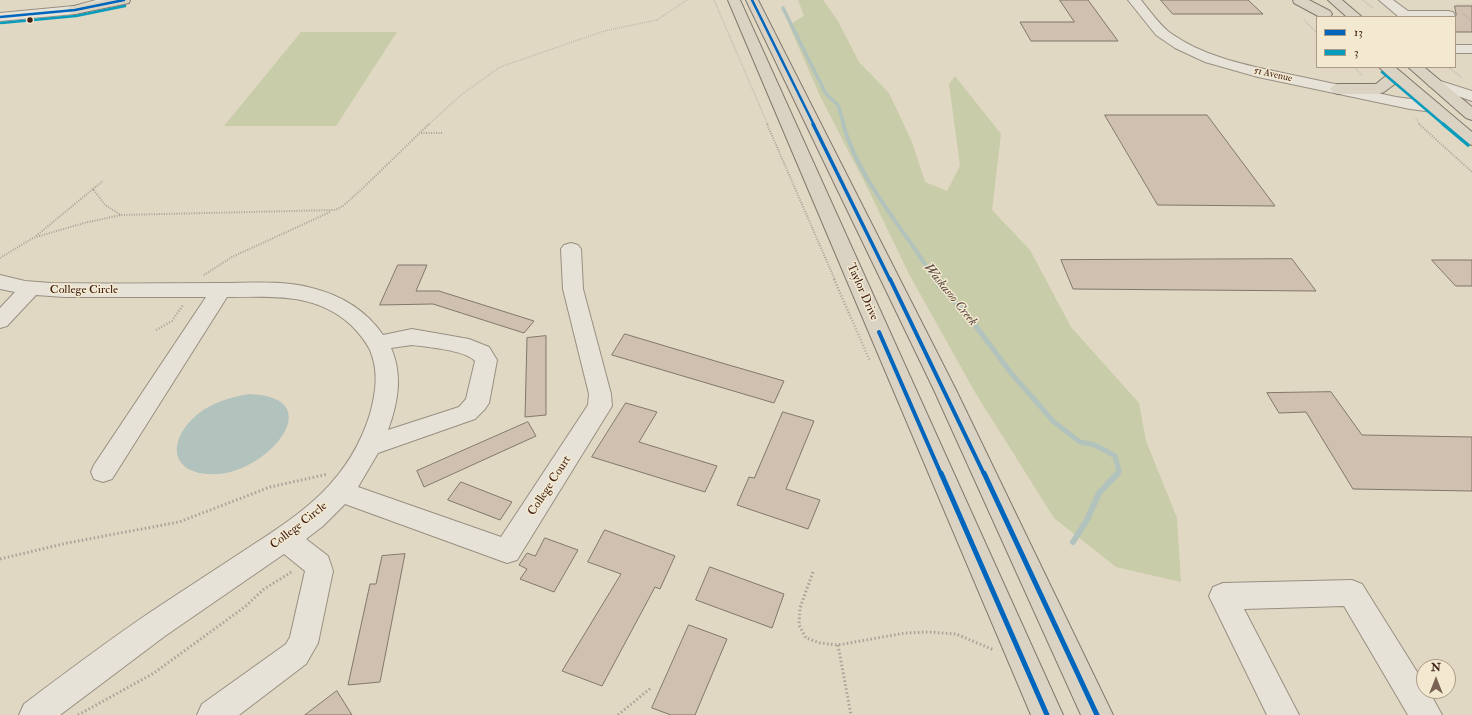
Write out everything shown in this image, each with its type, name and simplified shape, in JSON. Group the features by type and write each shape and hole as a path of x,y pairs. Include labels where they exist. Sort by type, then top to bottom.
{"main road":[{"path":"75,10 107,5 124,0"},
{"name":"Taylor Drive","path":"734,0 1047,715"},
{"path":"752,0 945,390 1097,715"},
{"path":"767,0 767,30"},
{"path":"1299,0 1326,16"},
{"path":"1309,0 1326,16"},
{"path":"1334,0 1354,16"},
{"path":"1345,0 1354,16"},
{"path":"1416,68 1472,115"},
{"path":"1338,89 1379,89 1387,84 1390,71"},
{"path":"1390,71 1426,110 1472,140"},
{"path":"1426,110 1448,111 1472,126"}],"street":[{"path":"0,17 75,10 110,0"},
{"name":"51 Avenue","path":"1134,0 1158,29 1166,36 1207,57 1257,72 1410,104 1426,110"},
{"path":"1385,0 1406,16 1449,10"},
{"path":"1456,49 1472,49"},
{"path":"1434,83 1472,96"},
{"name":"College Court","path":"335,482 507,551 600,406 600,394 573,290 571,249"},
{"name":"College Circle","path":"0,282 30,289 221,290 309,294 331,301 363,324 379,344 387,363 388,383 385,403 369,446 358,466 335,482 314,518 154,627 101,665 36,715"},
{"path":"0,321 30,289"},
{"path":"103,472 221,290"},
{"path":"369,446 467,413 477,402 486,360 480,353 468,347 412,337 401,338 379,344"},
{"path":"213,715 296,654 303,643 319,571 318,565 285,539"},
{"path":"1283,715 1223,596 1352,593 1426,715"}],"path":[{"path":"201,278 212,268 232,257 340,207 354,197 461,95 503,65 604,31 656,20 666,16 686,0"},
{"path":"1449,10 1472,5"},
{"path":"1308,23 1316,32"},
{"path":"1426,110 1416,117 1419,124 1472,172"},
{"path":"420,133 443,133"},
{"path":"0,258 34,238 103,181"},
{"path":"93,189 105,205 121,215"},
{"path":"34,238 84,223 121,215 332,211"},
{"path":"156,330 172,320 184,302"},
{"path":"0,559 68,543 179,522 263,489 283,483 335,482"},
{"path":"78,715 154,673 246,606 270,585 298,569"},
{"path":"813,572 800,608 799,625 806,638 820,643 838,645 905,633 929,632 956,634 996,651"},
{"path":"838,645 850,715"},
{"path":"618,715 652,687"}],"green space":[{"path":"798,0 823,0 838,21 859,62 889,93 912,142 925,182 947,191 960,166 949,84 955,76 1001,134 992,210 1030,250 1071,327 1139,403 1146,441 1177,518 1181,582 1116,567 1054,518 976,394 910,276 867,187 821,98 789,25 804,16"},
{"path":"301,32 397,32 336,126 224,126"}],"shaded area":[{"path":"249,394 273,398 286,407 289,420 283,434 272,448 256,461 237,470 218,474 202,473 190,470 182,463 178,455 177,446 180,435 187,424 198,414 216,403 229,398"}],"building":[{"path":"1060,0 1088,0 1118,41 1031,41 1020,22 1074,22"},
{"path":"1161,0 1248,0 1263,14 1173,14"},
{"path":"1455,6 1472,6 1472,32 1456,32"},
{"path":"1105,115 1207,115 1275,206 1158,205"},
{"path":"1292,259 1316,291 1073,289 1061,260"},
{"path":"1432,260 1472,260 1472,286 1456,286"},
{"path":"398,265 427,265 416,291 439,291 534,321 524,333 433,304 380,305"},
{"path":"625,334 784,381 774,403 612,355"},
{"path":"546,336 546,415 525,417 527,338"},
{"path":"1331,392 1362,435 1472,437 1472,491 1353,489 1306,412 1279,413 1267,393"},
{"path":"626,403 657,412 639,442 717,466 705,492 592,457"},
{"path":"783,412 814,421 786,489 820,500 808,529 737,505 749,477 754,478"},
{"path":"528,422 536,436 424,487 417,471"},
{"path":"461,482 512,502 500,520 448,500"},
{"path":"605,530 675,556 660,589 655,587 602,686 562,671 621,574 588,562"},
{"path":"545,538 578,550 554,592 520,579 527,569 519,565 527,553 535,556"},
{"path":"405,554 380,682 348,685 370,584 376,584 382,556"},
{"path":"710,567 784,594 772,628 696,600"},
{"path":"689,625 727,639 695,715 671,715 652,708"},
{"path":"337,691 352,715 305,715"}],"waterway":[{"name":"Waskasoo Creek","path":"783,8 826,94 838,105 844,125"},
{"name":"Waskasoo Creek","path":"843,124 860,166 871,186 935,280"},
{"name":"Waskasoo Creek","path":"935,279 939,286 966,313 1011,373 1054,422 1080,442 1095,445 1115,456 1119,471 1117,474"},
{"name":"Waskasoo Creek","path":"1073,542 1087,520 1099,493 1118,473"}],"transit line":[{"name":"13","path":"0,17 75,10 124,0"},
{"name":"13","path":"752,0 945,390 1097,715"},
{"name":"3","path":"1,23 76,16 125,6"},
{"name":"3","path":"1382,72 1468,145"},
{"name":"13","path":"879,332 1047,715"}]}
